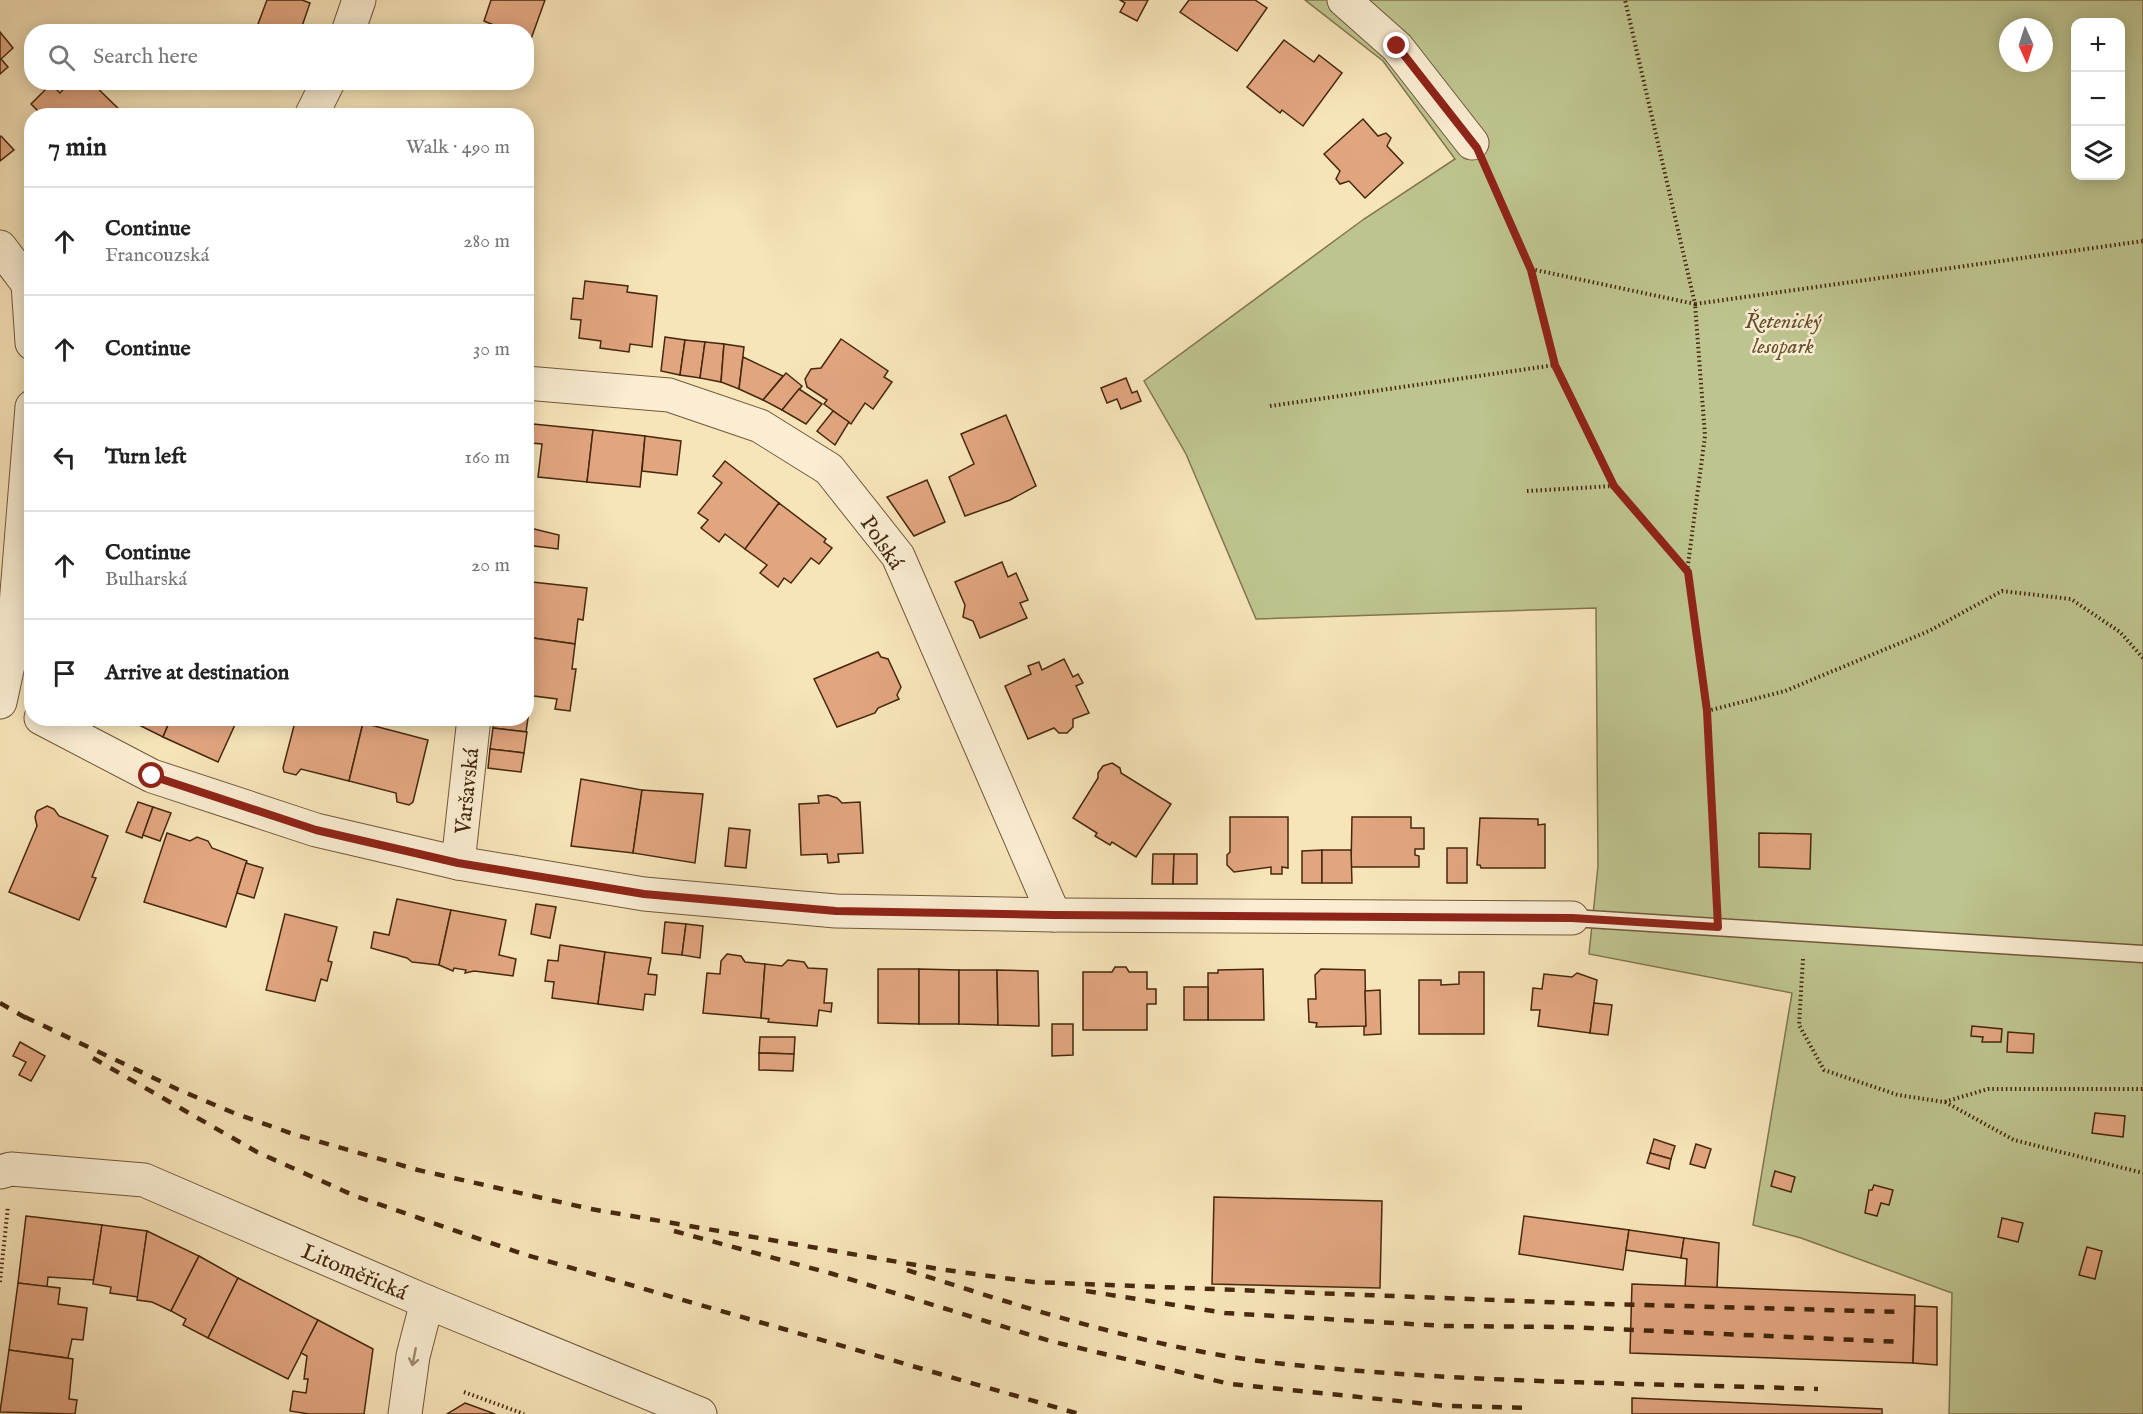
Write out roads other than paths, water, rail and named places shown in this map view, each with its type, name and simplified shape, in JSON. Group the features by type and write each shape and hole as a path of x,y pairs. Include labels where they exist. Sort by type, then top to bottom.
{"street":[{"path":"351,24 359,0"},
{"path":"1344,0 1397,46 1472,143"},
{"path":"315,108 324,90"},
{"path":"0,247 24,277"},
{"name":"Polská","path":"534,384 669,395 760,426 829,469 898,556 1053,915"},
{"path":"24,479 1,700 24,710"},
{"path":"57,726 152,776 316,830 458,863 644,894 814,909 1053,915 1572,918"},
{"name":"Varšavská","path":"458,863 473,726"},
{"name":"Litoměřická","path":"6,1171 144,1180 427,1302 700,1414"},
{"path":"405,1414 413,1356 427,1302"}],"lane":[{"path":"1572,918 2143,954"}],"railway":[{"path":"0,1003 31,1021"},
{"path":"25,1017 177,1089 234,1113 293,1134 418,1170 591,1209 939,1269 1033,1282 1571,1303 1902,1312"},
{"path":"93,1058 257,1152 355,1196 523,1254 1079,1414"},
{"path":"674,1231 833,1274 1050,1341 1230,1384 1448,1406 1528,1408"},
{"path":"907,1270 1094,1327 1237,1358 1351,1370 1484,1379 1818,1389"},
{"path":"1086,1291 1225,1313 1445,1326 1568,1327 1902,1342"}],"park label":[{"name":"Řetenický lesopark","path":"1783,332"}]}
